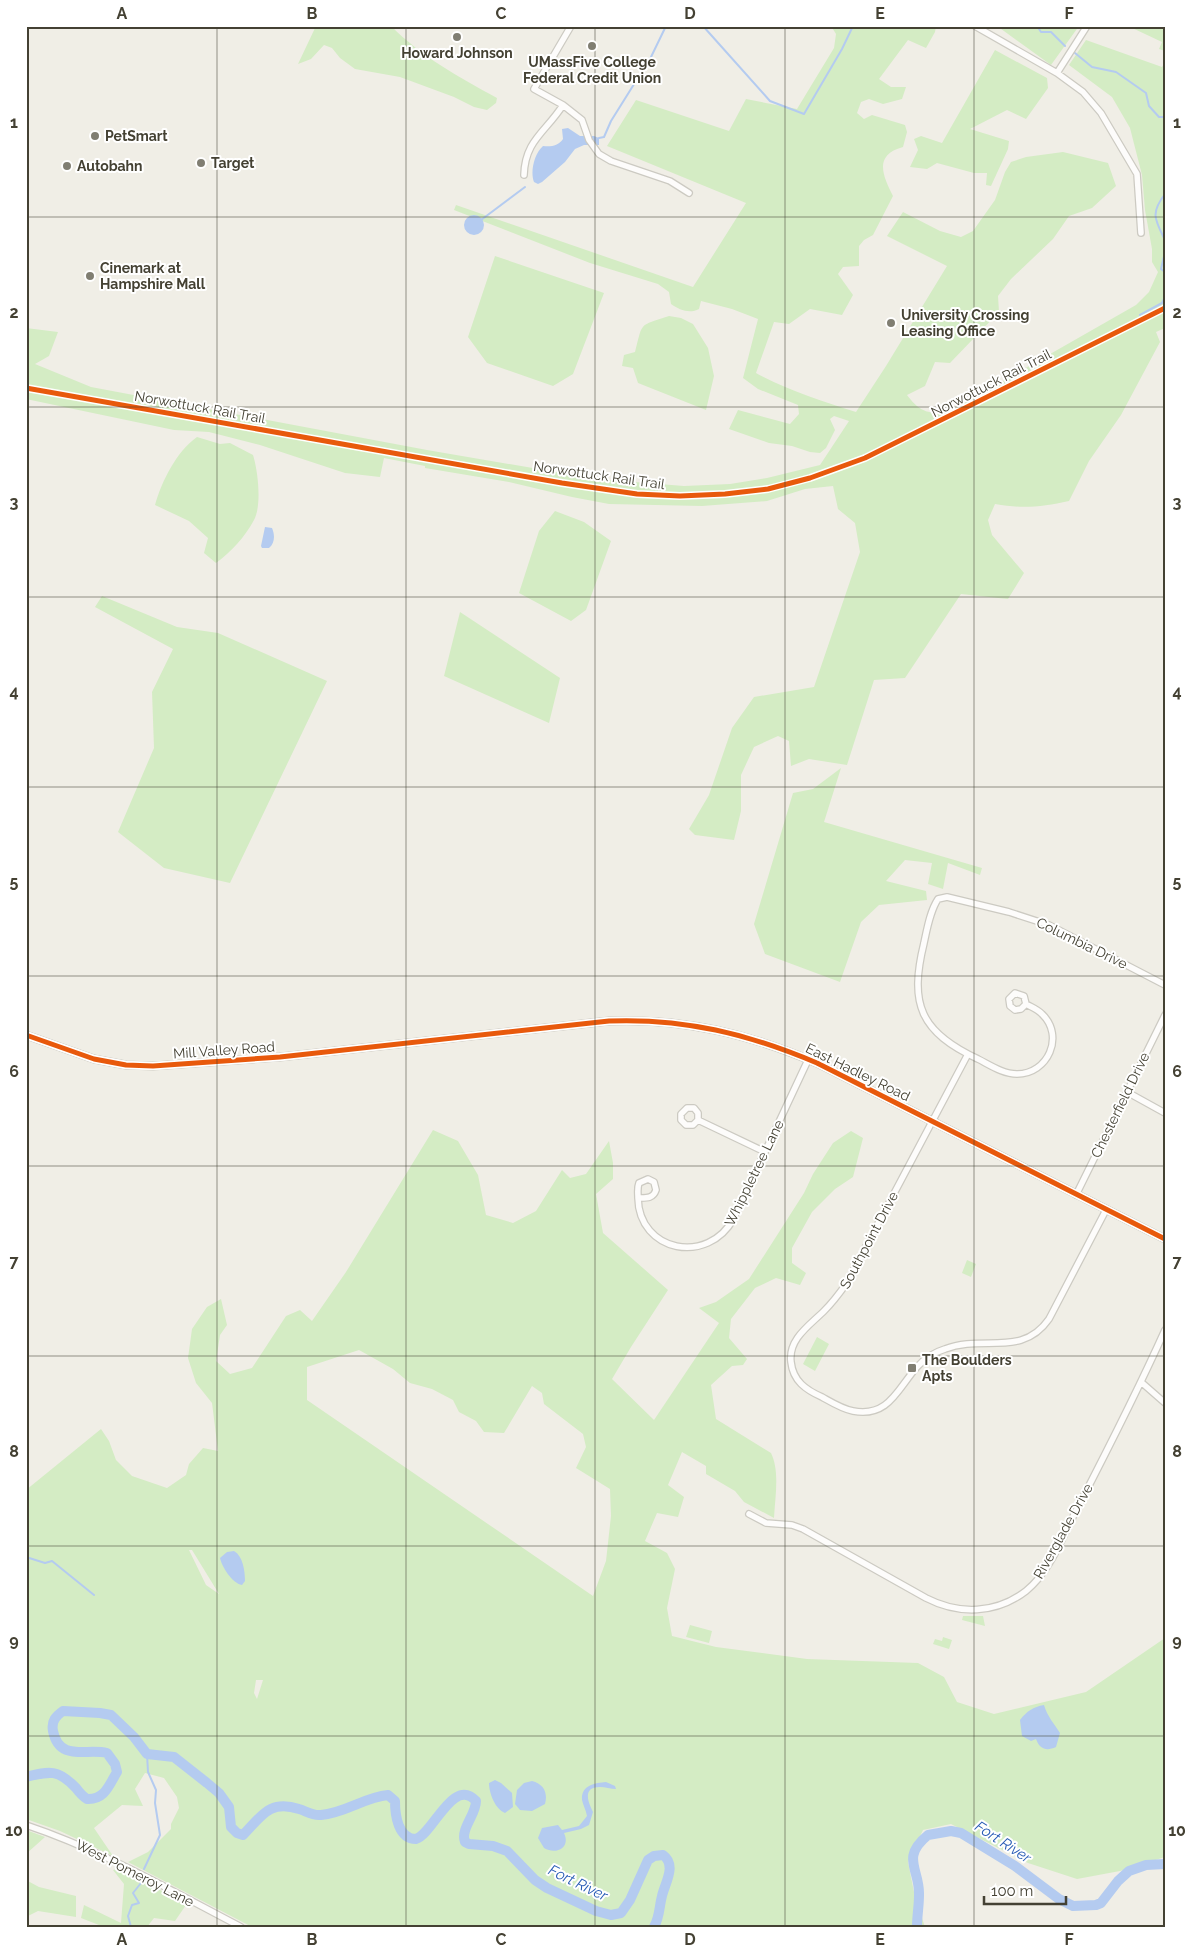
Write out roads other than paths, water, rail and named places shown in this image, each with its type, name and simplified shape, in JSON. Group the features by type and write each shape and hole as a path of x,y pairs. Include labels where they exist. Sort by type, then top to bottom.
{"street":[{"path":"571,26 534,89 563,104 578,116 599,154 611,161 670,181 689,193"},
{"path":"975,26 1057,73 1083,92 1101,113 1136,174 1141,233"},
{"path":"1057,73 1087,26"},
{"path":"524,175 525,161 531,144 550,123 563,104"},
{"name":"Columbia Drive","path":"968,1054 946,1041 934,1030 924,1013 918,995 917,980 922,952 938,899 947,897 1036,920 1165,985"},
{"path":"968,1054 1009,1074 1030,1073 1040,1066 1048,1058 1051,1051 1052,1030 1042,1014 1026,1004"},
{"name":"Chesterfield Drive","path":"1076,1195 1165,1015"},
{"name":"East Hadley Road","path":"457,1039 609,1021 659,1021 691,1024 754,1039 808,1060 1165,1239"},
{"name":"Mill Valley Road","path":"26,1035 94,1059 126,1065 153,1066 280,1057 457,1039"},
{"name":"Southpoint Drive","path":"968,1054 846,1284 830,1304 800,1334 792,1350 791,1361 793,1372 799,1382 806,1389 851,1411 876,1409 890,1401 918,1366 940,1350 967,1342 1016,1342 1031,1336 1040,1330 1049,1319 1106,1210"},
{"name":"Whippletree Lane","path":"638,1198 642,1219 651,1231 660,1238 681,1248 704,1246 721,1235 732,1223 808,1060"},
{"path":"1127,1092 1165,1113"},
{"path":"698,1120 765,1152"},
{"name":"Riverglade Drive","path":"749,1514 766,1523 792,1525 803,1529 926,1598 944,1606 974,1610 1002,1605 1030,1587 1045,1569 1103,1459 1165,1330"},
{"path":"1141,1382 1165,1403"},
{"name":"West Pomeroy Lane","path":"26,1825 60,1836 103,1855 241,1927"}],"water":[{"path":"568,128 580,136 599,138 599,145 584,145 575,149 565,162 542,182 538,184 534,182 533,168 535,158 540,149 543,146 557,145 563,139 562,129"},
{"path":"474,215 481,218 484,225 481,232 474,235 467,232 464,225 467,218"},
{"path":"265,527 272,528 274,533 274,539 269,548 262,548 261,546"},
{"path":"234,1551 240,1556 244,1568 245,1581 242,1585 238,1584 228,1574 220,1558 227,1552"},
{"path":"1044,1705 1049,1717 1060,1733 1056,1747 1050,1749 1044,1749 1036,1739 1031,1741 1022,1736 1020,1720 1030,1710"},
{"path":"495,1780 512,1793 513,1807 505,1813 498,1808 491,1796 489,1783"},
{"path":"532,1781 540,1784 544,1790 546,1796 545,1804 532,1811 520,1810 515,1804 517,1790 524,1783"},
{"path":"606,1782 615,1786 616,1789 602,1787 594,1788 589,1792 588,1800 593,1812 589,1825 564,1833 566,1843 561,1849 553,1851 544,1848 538,1838 542,1828 558,1825 562,1830 579,1826 587,1816 582,1800 584,1791 593,1784"}],"waterway":[{"path":"599,138 604,137 611,121 651,57 666,26"},
{"path":"703,26 770,101 804,114 842,49 853,26"},
{"path":"1037,26 1041,32 1051,32 1065,46"},
{"path":"1075,53 1092,67 1116,72 1146,93 1149,106 1159,117 1165,117"},
{"path":"481,220 525,187"},
{"path":"1165,194 1157,206 1156,212 1157,222 1165,240"},
{"path":"1165,252 1161,269 1165,272"},
{"path":"1140,315 1162,303 1165,297"},
{"path":"26,1557 45,1563 52,1561 94,1595"},
{"name":"Fort River","path":"26,1777 48,1773 59,1775 70,1782 87,1799 98,1797 109,1787 117,1772 115,1764 107,1753 75,1752 61,1747 56,1741 53,1724 58,1715 63,1711 111,1715 134,1737 147,1754 174,1757 219,1793 229,1807 231,1827 237,1833 243,1835 266,1812 280,1806 321,1815 330,1814 380,1796 388,1795 395,1801 397,1819 401,1831 410,1838 416,1839 423,1835 451,1801 459,1796 468,1795 476,1801 474,1811 466,1827 465,1842 493,1846 507,1851 535,1880 547,1888 596,1911 611,1915 621,1913 630,1900 648,1860 654,1856 663,1855 667,1859 670,1869 654,1927"},
{"path":"144,1869 160,1835 155,1803 156,1790 148,1772 147,1754"},
{"name":"Fort River","path":"917,1927 919,1886 913,1857 915,1850 928,1835 951,1831 961,1833 1015,1866 1059,1899 1073,1906 1101,1903 1118,1881 1129,1871 1146,1865 1165,1864"},
{"path":"131,1927 128,1916 132,1905 139,1903 133,1893 141,1883 140,1878"}],"place":[{"name":"Howard Johnson","path":"457,37"},
{"name":"UMassFive College Federal Credit Union","path":"592,46"},
{"name":"PetSmart","path":"95,136"},
{"name":"Target","path":"201,163"},
{"name":"Autobahn","path":"67,166"},
{"name":"Cinemark at Hampshire Mall","path":"90,276"},
{"name":"University Crossing Leasing Office","path":"891,323"},
{"name":"The Boulders Apts","path":"912,1368"}]}
